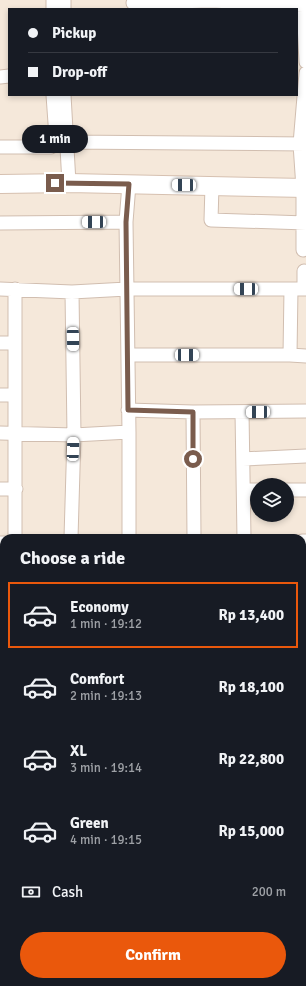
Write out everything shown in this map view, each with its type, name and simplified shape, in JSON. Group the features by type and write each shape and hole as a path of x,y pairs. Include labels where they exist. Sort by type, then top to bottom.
{"street":[{"path":"133,4 211,0 300,2 306,62"},
{"path":"303,250 305,188 303,144 306,73"},
{"path":"0,147 51,147 54,145 56,137 52,96"},
{"path":"64,96 69,183"},
{"path":"66,142 303,144"},
{"path":"0,184 69,183 305,188"},
{"path":"129,184 126,222 129,534"},
{"path":"212,186 211,220 304,223"},
{"path":"0,223 126,222"},
{"path":"0,289 72,292 126,290 305,289 304,271"},
{"path":"15,534 16,489 14,395 16,289"},
{"path":"290,289 290,355"},
{"path":"71,534 74,435 72,292"},
{"path":"0,343 15,343"},
{"path":"128,355 306,356"},
{"path":"0,395 14,395"},
{"path":"128,410 193,412 306,411"},
{"path":"193,412 194,534"},
{"path":"242,412 243,459 250,490 244,534"},
{"path":"0,433 74,435 129,432"},
{"path":"243,459 306,456"},
{"path":"0,489 16,489"},
{"path":"294,490 306,490"}],"shaded area":[{"path":"0,0 306,0 306,534 0,534"}],"route":[{"path":"55,183 129,184 126,222 128,410 193,412 193,459"}]}
